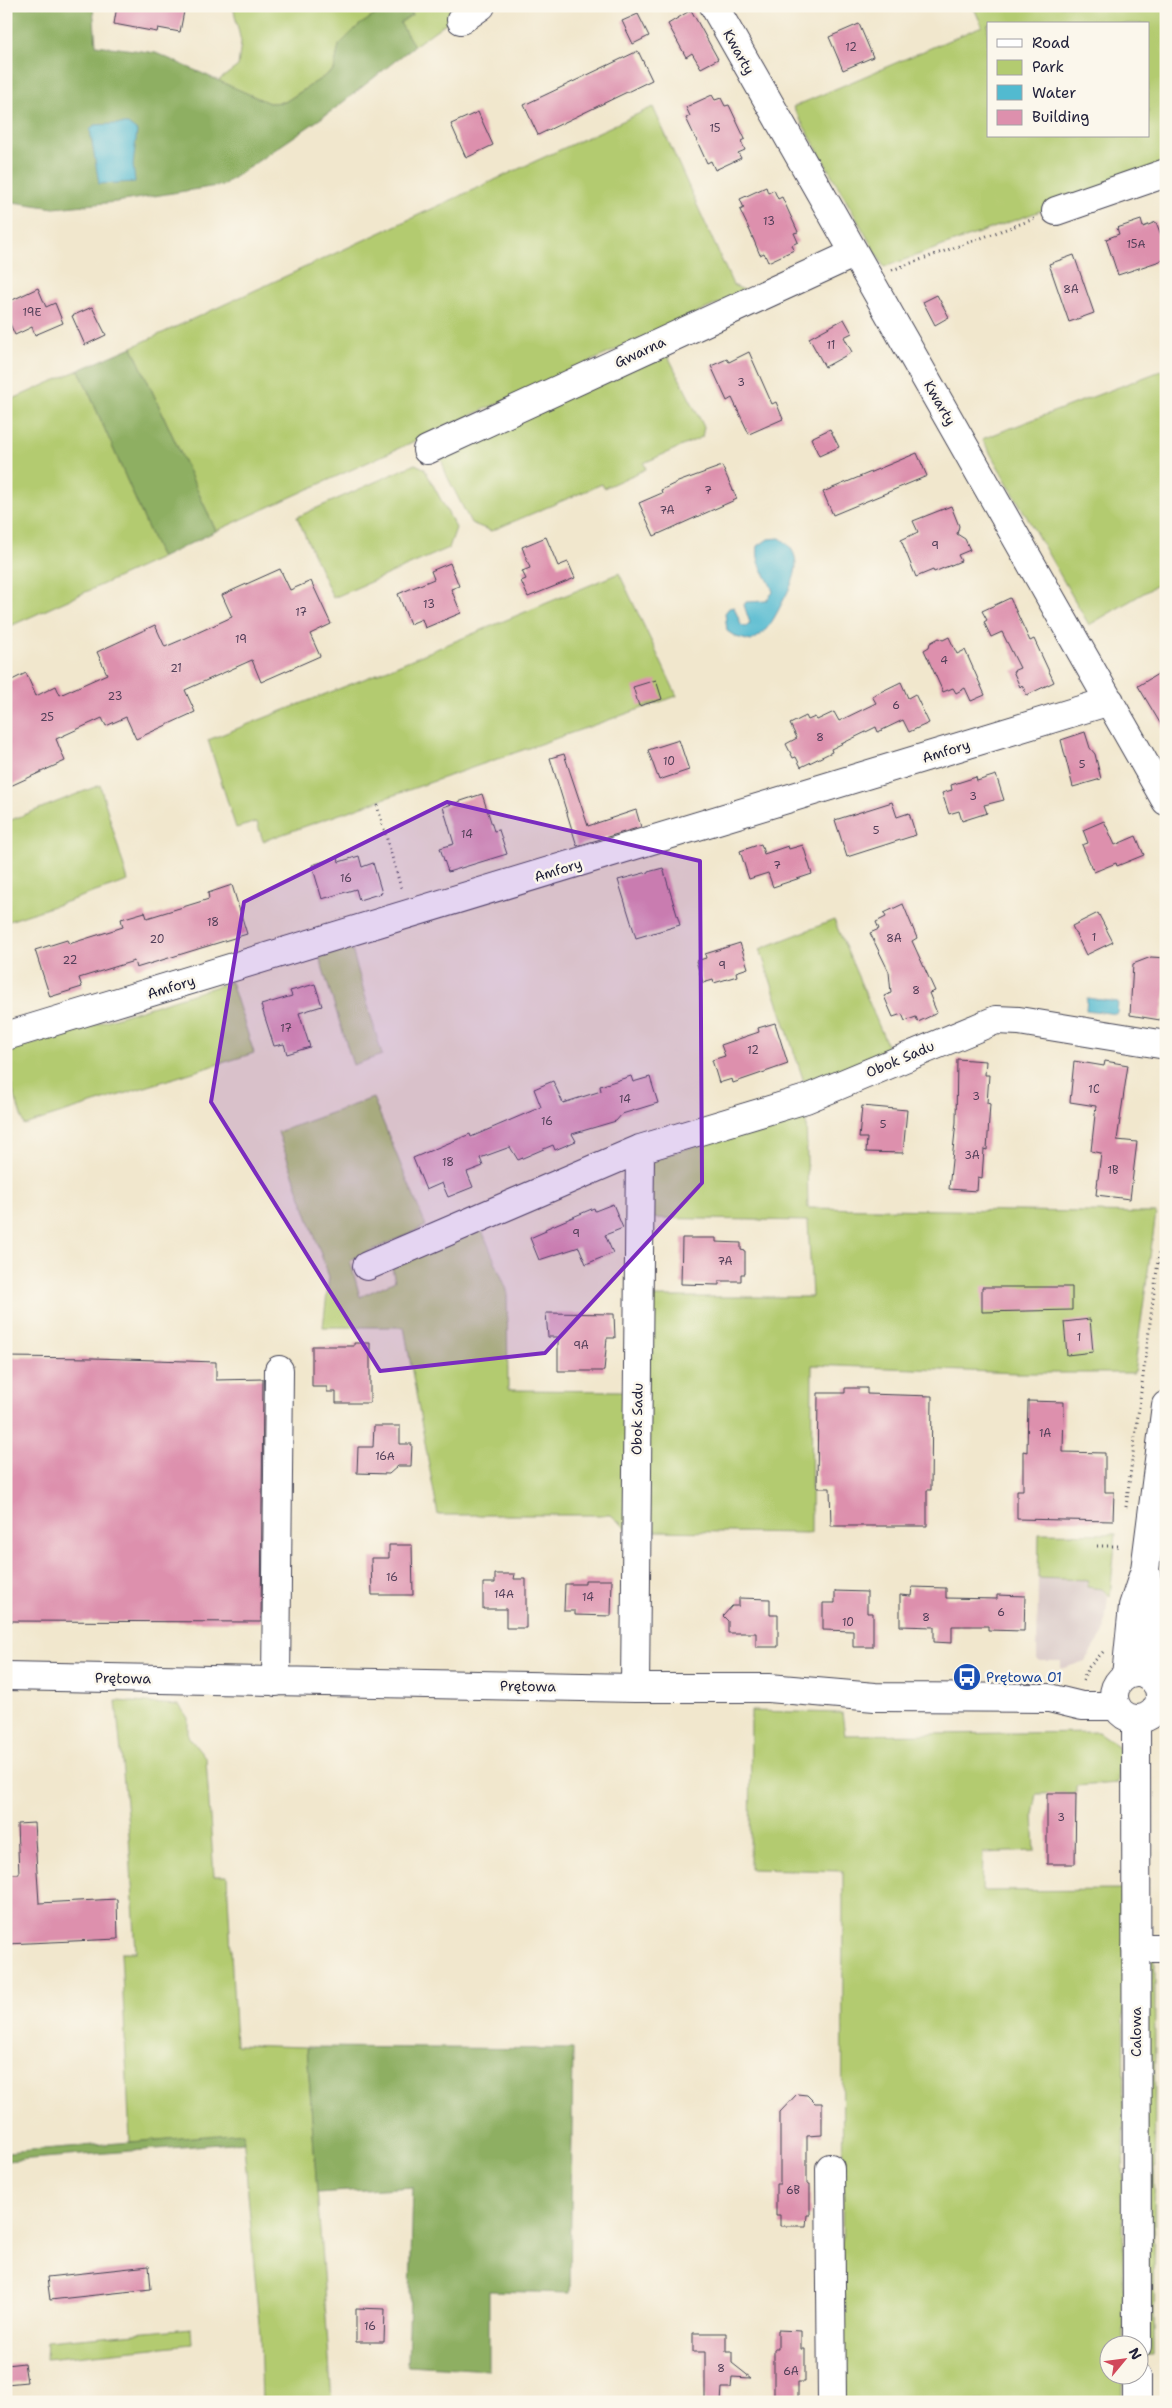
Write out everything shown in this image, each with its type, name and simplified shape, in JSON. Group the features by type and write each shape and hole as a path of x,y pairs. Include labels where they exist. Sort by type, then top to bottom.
{"street":[{"name":"Kwarty","path":"714,6 853,254 1166,801"},
{"path":"1056,211 1166,173"},
{"name":"Gwarna","path":"427,450 853,254"},
{"name":"Amfory","path":"6,1036 410,915 1110,701"},
{"name":"Obok Sadu","path":"367,1266 640,1149 806,1099 996,1020 1019,1021 1166,1045"},
{"name":"Obok Sadu","path":"635,1688 640,1149"},
{"path":"276,1682 279,1370"},
{"name":"Calowa","path":"1137,2336 1136,1948 1138,1694 1133,1606 1145,1570 1166,1405"},
{"name":"Prętowa","path":"6,1676 635,1688 769,1688 875,1697 1049,1698 1082,1706 1138,1694"},
{"path":"1136,1948 1166,1948"},
{"path":"830,2168 832,2402"},
{"path":"1137,2386 1137,2402"}],"path":[{"path":"889,271 1056,211"},
{"path":"377,805 410,915"},
{"path":"1126,1508 1166,1200"},
{"path":"1121,1555 1123,1537"},
{"path":"1097,1546 1122,1546"},
{"path":"1083,1677 1106,1648"}],"highlighted area":[{"path":"447,802 700,861 702,1183 545,1353 380,1371 211,1102 244,902"}],"shaded area":[{"path":"1038,1578 1088,1580 1102,1589 1108,1596 1104,1633 1085,1661 1061,1669 1061,1661 1037,1661"}],"green space":[{"path":"6,6 93,6 96,45 156,53 269,103 285,102 334,70 339,45 358,26 384,9 398,6 413,14 400,23 414,46 333,110 223,185 116,202 54,208 6,201"},
{"path":"233,6 396,6 384,9 339,45 334,70 285,102 269,103 218,81 238,66 241,42"},
{"path":"398,6 469,6 414,46 400,23 412,14"},
{"path":"973,6 1166,6 1166,166 884,267 793,107 982,26"},
{"path":"653,107 733,285 746,291 216,531 132,347"},
{"path":"132,347 216,531 161,558 79,370"},
{"path":"665,350 704,427 702,437 644,463 646,469 604,488 602,484 491,531 471,523 446,474 441,458"},
{"path":"1166,369 1166,580 1089,625 982,439"},
{"path":"79,370 161,558 6,628 6,402"},
{"path":"415,464 424,468 456,528 449,548 333,598 297,517"},
{"path":"619,573 677,696 263,841 257,822 236,828 208,740 369,677"},
{"path":"100,785 128,881 6,922 6,822"},
{"path":"834,920 891,1054 807,1091 760,949"},
{"path":"351,946 382,1055 353,1065 319,956"},
{"path":"231,982 254,1053 24,1125 6,1068 6,1052"},
{"path":"373,1098 426,1226 350,1260 360,1297 395,1281 392,1268 481,1228 507,1290 508,1390 630,1391 629,1531 611,1515 438,1515 404,1327 323,1327 329,1277 278,1132"},
{"path":"806,1110 808,1208 1156,1213 1134,1373 1018,1373 812,1365 811,1533 645,1531 648,1297 812,1297 808,1221 649,1218 651,1160"},
{"path":"1039,1533 1116,1534 1110,1596 1102,1589 1087,1587 1088,1580 1038,1578"},
{"path":"116,1701 179,1705 188,1718 188,1736 206,1759 214,1876 227,1876 236,2045 307,2047 332,2402 262,2402 260,2336 243,2134 130,2142 121,1952 136,1952 129,1835"},
{"path":"751,1711 842,1713 845,1735 1098,1732 1118,1746 1118,1783 1076,1786 1076,1793 1037,1794 1033,1815 1035,1851 983,1853 982,1891 1124,1890 1123,2336 1100,2336 1100,2386 1122,2386 1122,2402 842,2402 843,1871 750,1869"},
{"path":"1155,1958 1154,2355 1150,2355 1150,2336 1144,2336 1144,1959"},
{"path":"307,2047 573,2049 570,2293 489,2291 489,2370 408,2365 413,2187 317,2193"},
{"path":"243,2133 244,2142 6,2161 6,2152"},
{"path":"191,2328 192,2344 46,2359 47,2341"}],"water":[{"path":"128,124 137,131 133,165 135,182 99,184 90,130 94,125"},
{"path":"780,538 788,545 796,561 796,569 791,586 766,630 751,641 736,637 727,631 725,613 729,608 734,607 741,625 746,627 750,623 744,605 746,602 766,601 773,592 758,559 758,546 768,539"},
{"path":"1087,998 1118,1002 1117,1014 1086,1010"}],"building":[{"path":"117,6 185,6 180,32 158,28 157,32 114,24"},
{"path":"691,10 718,59 701,68 692,53 686,57 668,24"},
{"path":"638,14 649,36 633,44 622,21"},
{"path":"859,24 873,57 843,70 829,37"},
{"path":"638,51 652,80 538,135 524,105"},
{"path":"712,95 715,100 721,98 725,106 729,105 745,139 741,141 745,150 738,153 741,158 715,170 711,161 707,163 686,118 690,116 686,107"},
{"path":"478,112 493,145 466,158 451,124"},
{"path":"766,187 768,193 774,190 778,199 782,197 798,232 794,233 798,242 792,245 794,250 768,262 764,253 760,255 740,210 744,208 740,199"},
{"path":"1141,220 1143,227 1156,222 1166,248 1166,259 1118,275 1106,239 1119,234 1117,228"},
{"path":"1074,255 1094,313 1069,322 1049,264"},
{"path":"38,288 46,307 55,303 63,323 35,335 32,327 15,335 6,315 6,303"},
{"path":"937,295 949,317 935,325 923,302"},
{"path":"92,307 106,335 85,345 72,316"},
{"path":"844,319 852,333 844,337 852,352 825,367 809,338"},
{"path":"749,352 772,404 776,402 783,419 749,434 732,398 727,401 711,366 727,359 729,362"},
{"path":"830,429 839,447 819,456 811,438"},
{"path":"917,453 927,476 833,515 823,492"},
{"path":"722,466 737,499 654,536 639,503 662,493 661,490 678,482"},
{"path":"951,506 959,526 957,534 965,539 970,550 958,555 961,561 916,577 901,540 918,532 913,521"},
{"path":"546,537 558,566 568,562 575,578 528,597 521,581 526,579 522,571 530,568 522,547"},
{"path":"450,563 459,586 451,589 461,613 425,628 422,619 410,624 398,594 434,579 431,571"},
{"path":"280,569 290,590 311,581 331,624 310,634 320,656 261,682 252,660 185,690 195,712 136,739 126,717 106,726 102,718 56,739 65,761 6,788 6,683 26,673 36,696 56,686 60,695 107,674 97,652 155,625 165,647 186,638 232,617 222,595"},
{"path":"1010,598 1030,641 1034,639 1054,682 1027,695 1022,685 1020,687 1013,671 1020,668 1002,632 991,637 984,622 987,620 982,611"},
{"path":"949,637 957,654 965,650 985,695 971,701 965,688 956,693 953,688 943,692 924,650 929,647 930,643 939,638 943,640"},
{"path":"1166,669 1166,733 1138,686"},
{"path":"656,680 662,699 639,706 633,687"},
{"path":"901,682 908,698 915,694 929,723 909,732 903,720 878,732 876,727 831,749 832,752 801,767 796,757 793,758 786,744 797,738 790,724 806,716 808,720 815,717 817,720 834,712 839,721 876,703 872,696"},
{"path":"1085,732 1090,748 1095,754 1101,779 1073,787 1061,740"},
{"path":"679,740 689,770 659,780 648,750"},
{"path":"564,754 588,826 636,810 641,827 577,846 550,758"},
{"path":"996,775 1004,800 984,805 987,813 962,821 959,811 949,814 942,793 952,790 951,785 976,777 977,781"},
{"path":"482,794 494,831 499,830 507,854 448,872 440,848 454,844 443,807"},
{"path":"892,802 897,817 909,813 916,835 847,857 835,820"},
{"path":"1104,821 1115,845 1136,836 1144,855 1117,866 1116,863 1094,872 1082,845 1088,843 1083,830"},
{"path":"761,844 764,854 788,846 789,849 803,845 812,874 773,887 768,873 749,879 740,851"},
{"path":"359,856 362,867 373,863 382,893 359,900 356,889 322,899 312,865 338,857 339,862"},
{"path":"663,868 680,925 636,938 618,880"},
{"path":"232,885 247,934 136,968 134,961 79,978 82,987 50,997 35,950 67,940 69,944 123,927 121,919 145,912 147,918 209,899 208,893"},
{"path":"903,904 917,938 912,941 935,991 929,993 937,1013 918,1022 916,1017 905,1021 902,1014 893,1017 884,996 891,993 889,972 870,933 879,929 876,922 886,917 884,913"},
{"path":"1098,913 1113,942 1086,955 1072,926"},
{"path":"740,943 748,968 736,972 737,976 714,983 713,980 703,983 696,961 706,958 705,954"},
{"path":"1151,957 1166,958 1166,990 1160,1020 1130,1015 1133,964"},
{"path":"315,984 322,1006 299,1013 310,1047 287,1054 284,1044 274,1046 261,1005 292,996 290,991"},
{"path":"775,1023 788,1064 733,1083 732,1079 719,1083 712,1060 725,1056 721,1045 759,1032 758,1028"},
{"path":"957,1059 986,1061 985,1075 989,1075 987,1103 990,1104 987,1150 984,1149 982,1178 978,1177 977,1191 949,1189 956,1122"},
{"path":"1074,1061 1104,1066 1105,1061 1128,1065 1117,1140 1137,1142 1130,1199 1096,1195 1101,1153 1091,1151 1096,1106 1070,1102"},
{"path":"631,1076 633,1082 650,1077 658,1103 622,1114 616,1121 572,1134 576,1141 555,1150 553,1145 518,1160 510,1147 480,1158 483,1166 467,1172 473,1187 448,1197 442,1183 426,1190 413,1158 470,1134 471,1137 541,1107 534,1089 553,1081 563,1103 601,1091 600,1086"},
{"path":"862,1106 907,1110 903,1153 866,1152 867,1138 859,1138"},
{"path":"613,1204 623,1228 605,1235 613,1253 586,1264 579,1247 539,1260 530,1238 546,1231 545,1229 594,1208 595,1211"},
{"path":"682,1238 716,1238 716,1242 741,1243 741,1250 745,1251 745,1274 741,1274 741,1281 719,1281 719,1285 681,1284"},
{"path":"982,1287 1072,1287 1072,1310 982,1312"},
{"path":"546,1313 614,1314 615,1338 607,1338 604,1371 558,1371 558,1337 548,1337"},
{"path":"1090,1319 1093,1352 1067,1355 1064,1322"},
{"path":"354,1343 370,1343 370,1403 336,1403 336,1392 327,1392 327,1387 312,1387 312,1346 354,1346"},
{"path":"6,1357 216,1362 216,1380 263,1379 261,1622 6,1621"},
{"path":"845,1388 867,1388 867,1394 932,1396 931,1490 927,1490 927,1526 831,1526 830,1488 817,1488 818,1393 845,1393"},
{"path":"1028,1401 1064,1402 1063,1452 1105,1453 1105,1492 1114,1492 1113,1521 1017,1519 1017,1490 1023,1490 1023,1451 1027,1452"},
{"path":"374,1426 400,1426 400,1444 412,1444 411,1466 398,1466 389,1474 357,1473 358,1447 373,1447"},
{"path":"389,1545 412,1545 413,1595 372,1595 371,1558 389,1558"},
{"path":"495,1574 515,1574 514,1579 526,1579 526,1628 506,1628 506,1609 483,1609 483,1583 495,1583"},
{"path":"585,1580 612,1580 611,1616 575,1615 575,1611 564,1611 565,1584 585,1584"},
{"path":"912,1587 946,1588 946,1598 997,1599 997,1595 1025,1596 1024,1631 988,1630 988,1626 952,1626 952,1643 934,1642 934,1627 900,1626 900,1595 911,1596"},
{"path":"835,1591 867,1592 867,1613 873,1613 873,1647 853,1647 853,1631 823,1630 823,1603 835,1603"},
{"path":"739,1598 770,1599 770,1615 778,1615 778,1647 756,1647 756,1633 728,1633 728,1621 723,1616 732,1606 739,1606"},
{"path":"1047,1793 1076,1793 1075,1864 1047,1864"},
{"path":"34,1823 39,1903 117,1899 118,1939 6,1944 6,1874 19,1874 17,1824"},
{"path":"797,2094 807,2095 815,2103 822,2103 822,2135 807,2136 807,2184 810,2184 810,2215 807,2215 806,2226 780,2226 780,2215 776,2215 776,2184 780,2184 780,2112"},
{"path":"149,2266 151,2289 50,2300 47,2277"},
{"path":"356,2308 385,2309 384,2342 356,2342"},
{"path":"778,2330 801,2331 801,2349 805,2349 805,2382 798,2382 798,2402 774,2402 774,2349 778,2349"},
{"path":"693,2333 726,2333 726,2352 732,2352 732,2363 751,2378 732,2377 731,2388 722,2388 721,2402 705,2402 705,2352 693,2352"},
{"path":"24,2363 27,2382 6,2384 6,2365"}],"place":[{"name":"Prętowa 01","path":"967,1677"}]}
